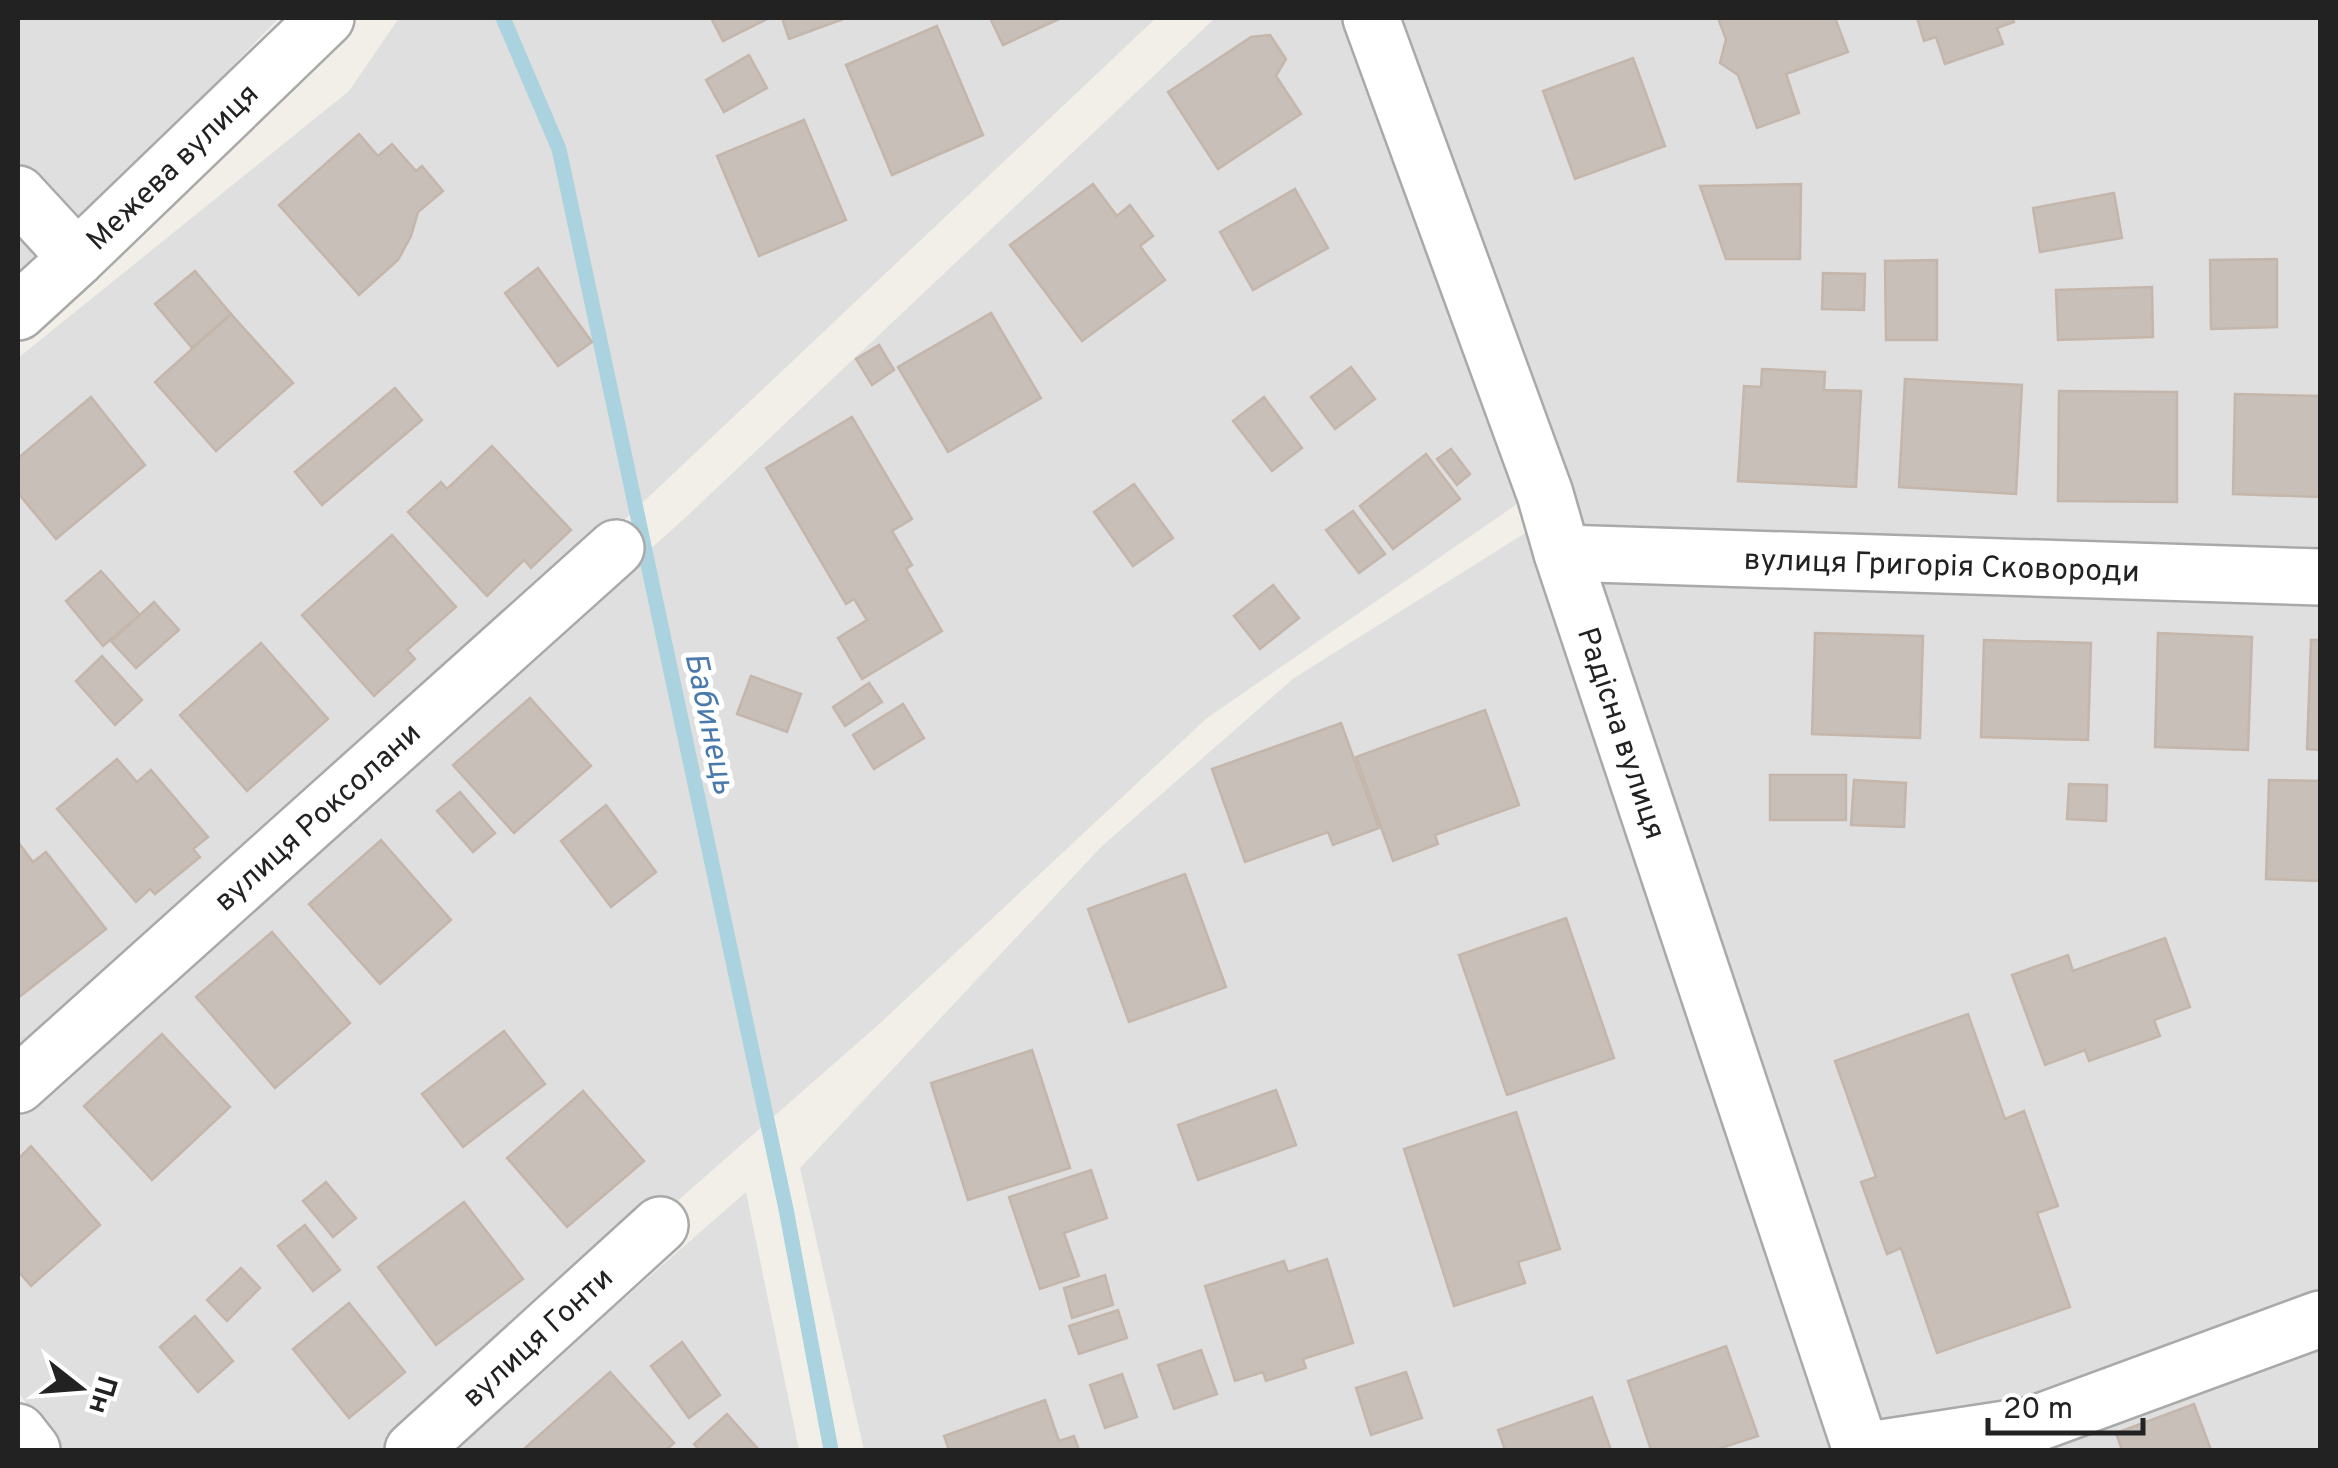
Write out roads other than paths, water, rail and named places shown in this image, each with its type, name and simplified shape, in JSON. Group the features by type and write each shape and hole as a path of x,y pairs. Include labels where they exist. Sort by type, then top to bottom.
{"street":[{"name":"Межева вулиця","path":"18,312 326,18"},
{"name":"Радісна вулиця","path":"1371,18 1545,494 1861,1450"},
{"path":"18,194 77,258"},
{"name":"вулиця Роксолани","path":"18,1085 616,548"},
{"name":"вулиця Григорія Сковороди","path":"1562,553 2320,576"},
{"name":"вулиця Гонти","path":"412,1450 660,1225"},
{"path":"1869,1450 2032,1425 2320,1319"},
{"path":"18,1432 32,1450"}],"waterway":[{"name":"Бабинець","path":"503,18 559,149 786,1209 831,1450"}]}
